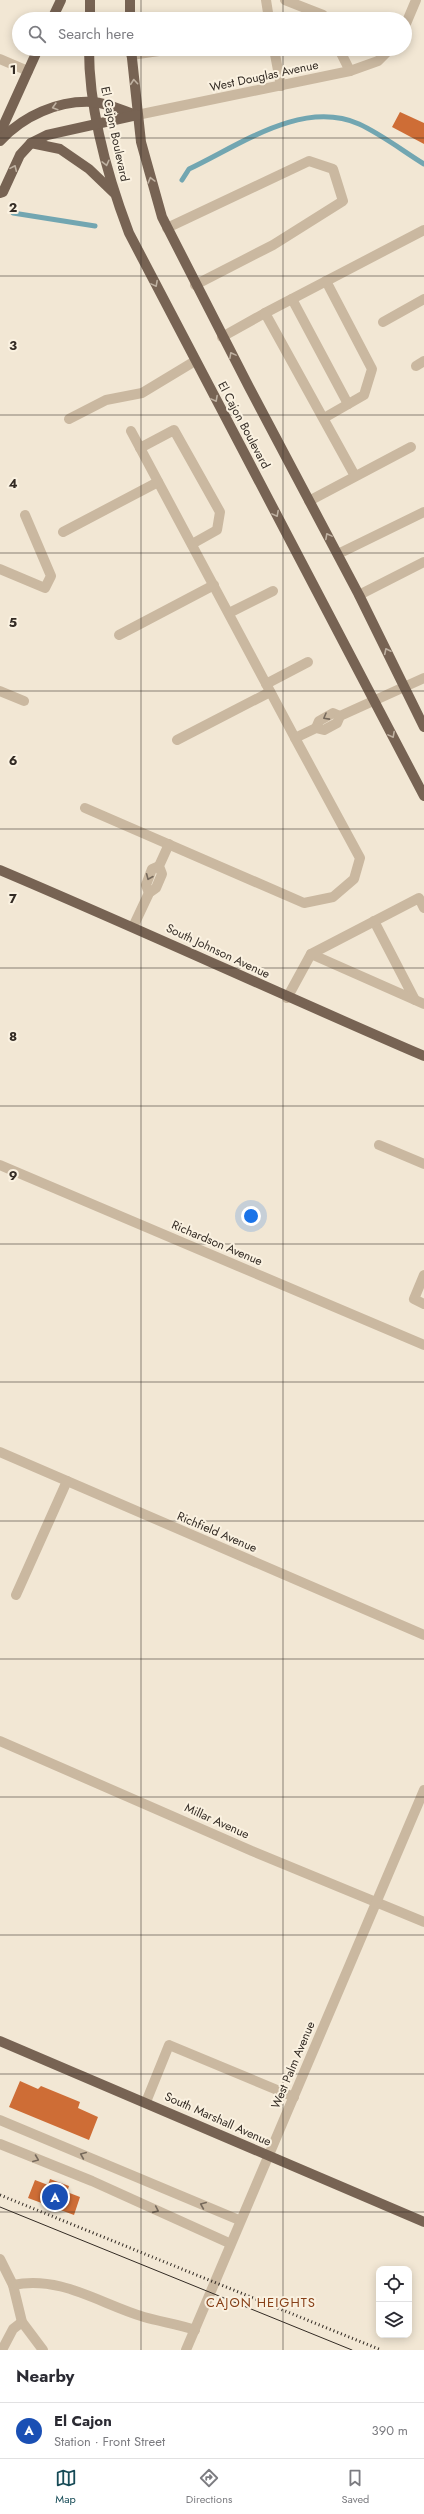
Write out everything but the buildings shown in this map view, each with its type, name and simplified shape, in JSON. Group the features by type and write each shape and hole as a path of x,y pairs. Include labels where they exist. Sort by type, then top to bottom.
{"main road":[{"path":"55,12 61,0"},
{"path":"90,0 90,12"},
{"path":"130,0 130,12"},
{"path":"0,133 35,56"},
{"name":"El Cajon Boulevard","path":"90,56 94,102 98,125 114,194 129,233 424,796"},
{"name":"El Cajon Boulevard","path":"131,56 137,115 143,150 162,217 222,337 338,554 424,727"},
{"name":"West Douglas Avenue","path":"0,141 32,115 59,106 94,102 137,115"},
{"name":"West Douglas Avenue","path":"31,143 47,135 98,125 137,115"},
{"path":"0,193 3,192 20,155 31,143 60,149 89,169 114,194"},
{"name":"South Johnson Avenue","path":"0,870 133,927 287,998 424,1056"},
{"name":"South Marshall Avenue","path":"0,2041 146,2102 424,2222"}],"street":[{"path":"266,0 268,12"},
{"path":"285,0 315,12"},
{"path":"411,12 416,0"},
{"path":"275,56 281,86"},
{"path":"342,56 350,71"},
{"name":"West Douglas Avenue","path":"137,115 350,71 378,61 383,56"},
{"path":"0,59 28,71"},
{"path":"167,228 309,160 333,170 343,201 273,245 195,285"},
{"path":"222,337 424,230"},
{"path":"324,418 364,395 372,369 326,281"},
{"path":"292,299 348,404"},
{"path":"383,322 424,299"},
{"path":"265,313 356,476"},
{"path":"69,419 106,400 142,393 195,360"},
{"path":"140,448 174,430 220,512 218,530 192,544"},
{"path":"85,808 304,903 333,897 354,879 360,858 131,431"},
{"path":"309,501 411,447"},
{"path":"63,532 158,482"},
{"path":"338,554 424,512"},
{"path":"0,569 45,588 51,576 25,515"},
{"path":"359,595 424,562"},
{"path":"119,635 214,585"},
{"path":"229,613 273,591"},
{"path":"177,740 268,688 308,662"},
{"path":"295,738 316,728 319,721 333,713 340,716 424,678"},
{"path":"0,691 24,701"},
{"path":"133,927 149,893 146,885 152,869 159,866 169,844"},
{"path":"287,998 311,954 419,898 424,908"},
{"path":"374,921 419,1002"},
{"path":"311,954 419,1002"},
{"path":"379,1145 424,1164"},
{"name":"Richardson Avenue","path":"0,1165 424,1345"},
{"path":"424,1275 414,1299 424,1304"},
{"name":"Richfield Avenue","path":"0,1452 424,1635"},
{"path":"16,1595 67,1481"},
{"name":"Millar Avenue","path":"0,1741 252,1851 424,1922"},
{"name":"West Palm Avenue","path":"186,2350 239,2220 378,1902 424,1790"},
{"path":"146,2102 169,2044 294,2097"},
{"path":"0,2120 239,2220"},
{"path":"0,2144 92,2181 230,2243"},
{"path":"0,2259 13,2284 22,2322 43,2350"},
{"path":"13,2284 31,2281 63,2286 144,2317 195,2330"},
{"path":"2,2350 13,2329 22,2322"}],"waterway":[{"path":"182,180 189,169 250,138 272,128 294,121 316,117 337,118 359,124 424,164"},
{"path":"13,213 95,226"}],"tram line":[{"path":"0,2207 352,2350"}],"railway":[{"path":"0,2195 381,2350"}],"place":[{"name":"El Cajon","path":"55,2197"}],"district":[{"name":"CAJON HEIGHTS","path":"261,2302"}]}
